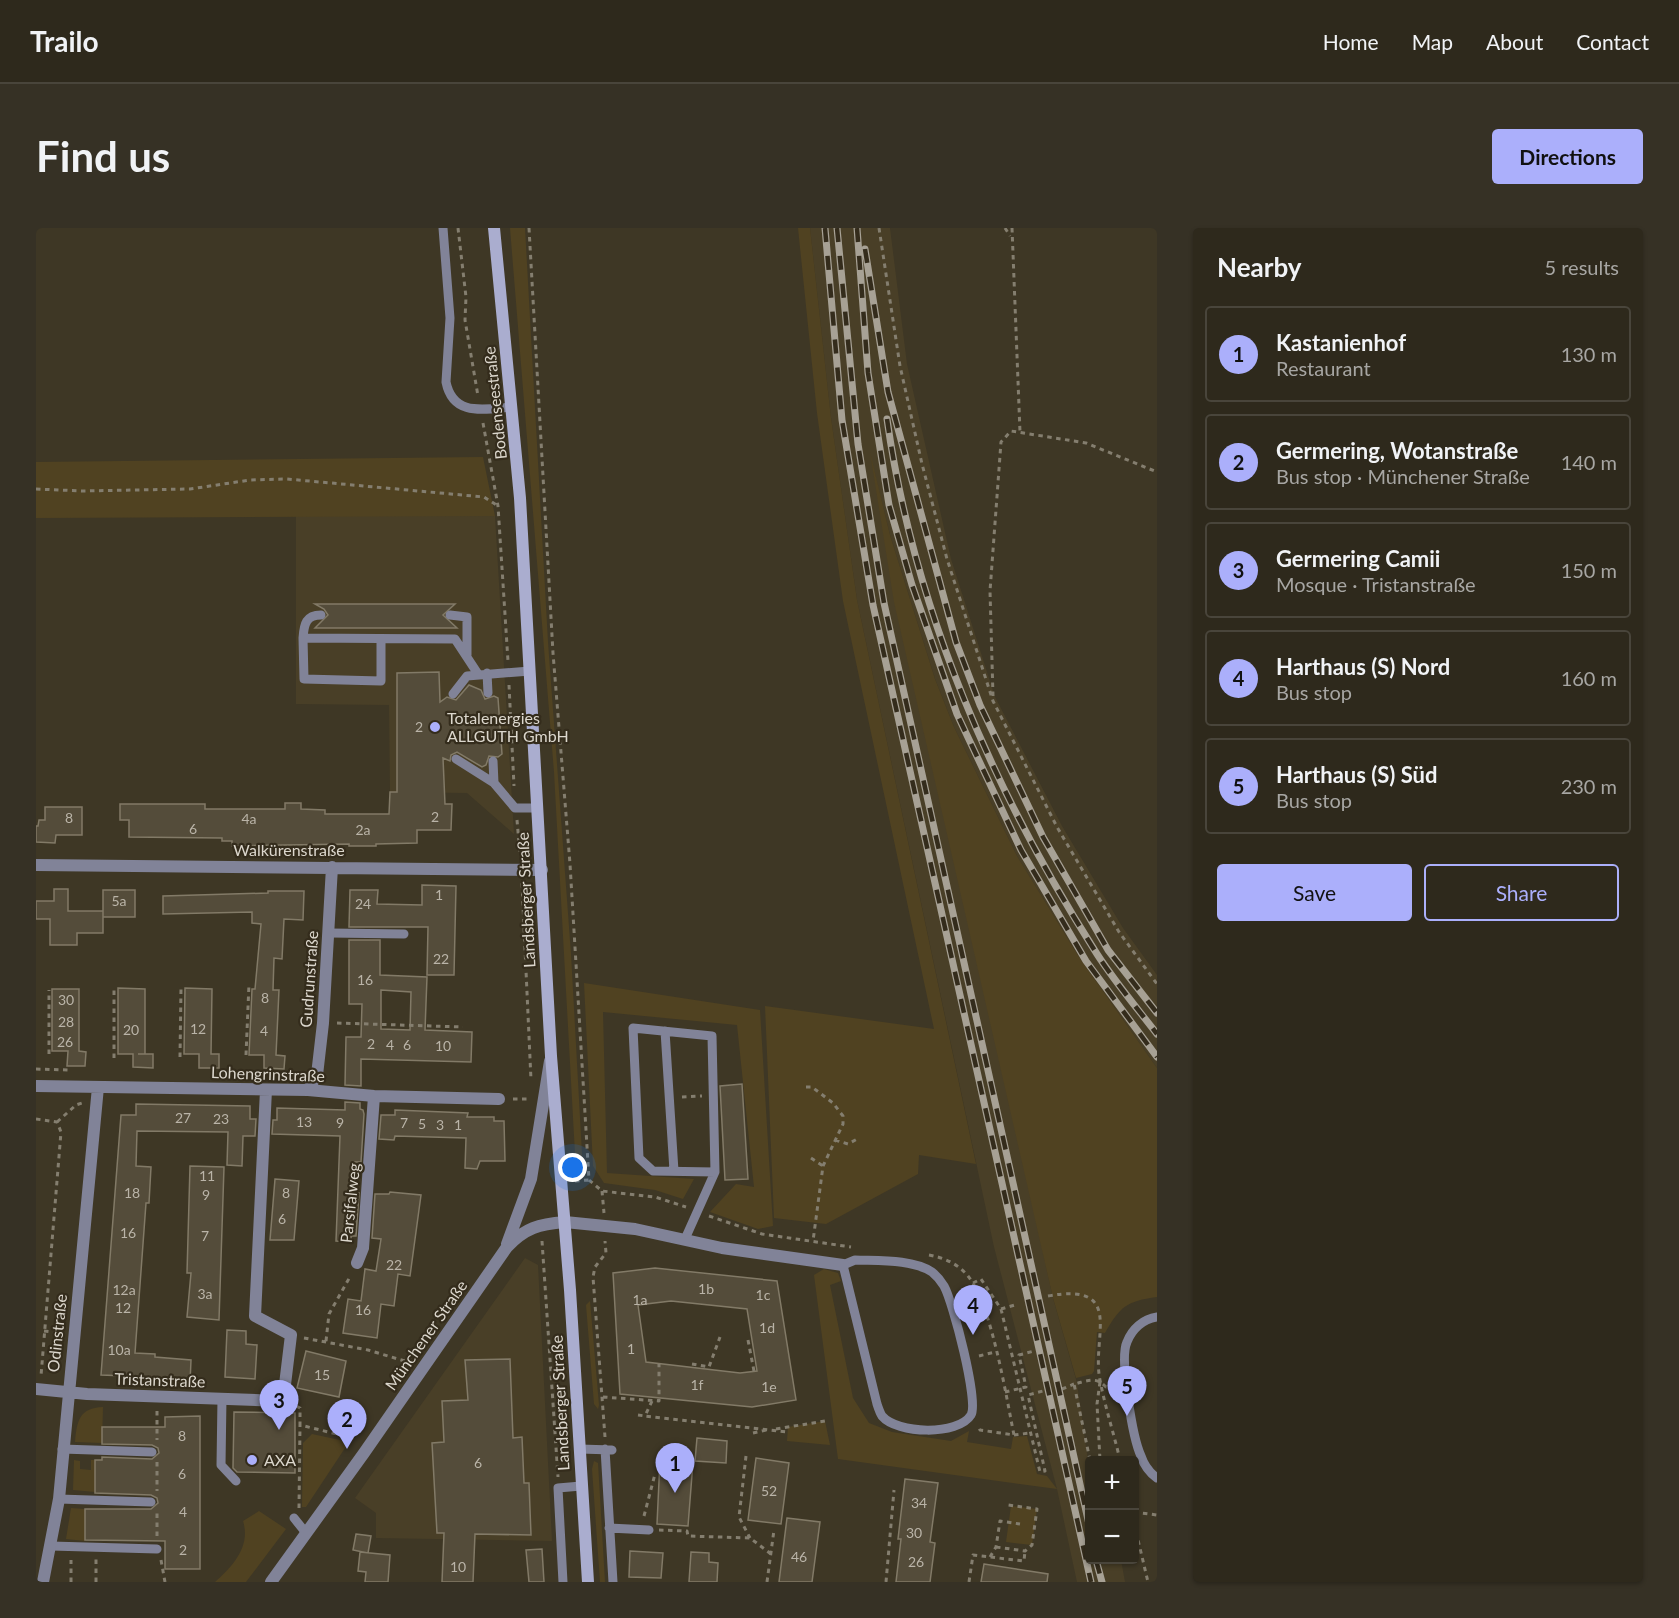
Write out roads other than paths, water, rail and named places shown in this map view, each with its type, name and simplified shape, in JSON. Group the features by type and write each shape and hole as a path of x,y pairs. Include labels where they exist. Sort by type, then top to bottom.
{"main road":[{"name":"Bodenseestraße","path":"494,228 512,407 524,576"},
{"name":"Landsberger Straße","path":"524,576 551,1056 565,1222 588,1582"}],"street":[{"name":"Walkürenstraße","path":"36,865 542,870"},
{"name":"Gudrunstraße","path":"308,1090 317,1075 323,1023 330,933 332,867"},
{"path":"507,1247 531,1179 538,1144 541,1104 551,1056"},
{"name":"Lohengrinstraße","path":"36,1086 308,1090 374,1096 499,1099"},
{"name":"Odinstraße","path":"43,1582 59,1499 67,1392 98,1087"},
{"name":"Tristanstraße","path":"38,1389 283,1401 291,1335 255,1316 266,1089"},
{"name":"Parsifalweg","path":"357,1263 363,1248 374,1096"},
{"path":"565,1222 635,1229 722,1248 843,1265"},
{"name":"Münchener Straße","path":"271,1582 300,1526 370,1445 507,1247 518,1235 534,1226 565,1222"}],"lane":[{"path":"443,228 450,318 446,382 448,392 459,406 466,410 512,407"},
{"path":"321,615 313,615 307,619 304,626 304,679 381,681 381,639"},
{"path":"450,615 467,617 467,656"},
{"path":"303,638 455,639 483,674 488,693"},
{"path":"453,694 467,676 530,671"},
{"path":"456,759 494,783 515,808 538,808"},
{"path":"493,761 494,783"},
{"path":"330,933 404,934"},
{"path":"685,1239 696,1210 715,1172 712,1036 633,1028 639,1158 652,1171 715,1172"},
{"path":"665,1031 674,1172"},
{"path":"855,1260 891,1263 922,1268 938,1277 945,1288 974,1401 972,1414 960,1426 945,1431 905,1427 892,1423 882,1416 877,1404 843,1265 855,1260"},
{"path":"1157,1317 1135,1327 1126,1344 1124,1370 1140,1455 1151,1474 1157,1478"},
{"path":"222,1398 221,1465 236,1481"},
{"path":"62,1449 152,1452"},
{"path":"580,1449 609,1450 609,1528 613,1582"},
{"name":"Landsberger Straße","path":"563,1582 558,1488 581,1486"},
{"path":"59,1499 151,1502"},
{"path":"609,1528 646,1530"},
{"path":"51,1546 157,1549"}],"railway":[{"path":"825,228 842,420 873,605 1091,1582"},
{"path":"837,228 858,444 884,603 1086,1510"},
{"path":"857,228 868,373 889,505 912,585 957,714 1021,850 1086,961 1157,1057"},
{"path":"865,249 888,392 956,642 980,705 1043,837 1108,950 1157,1013"},
{"path":"887,419 900,490 917,561 938,630 992,764 1060,893 1104,964 1157,1034"},
{"path":"1097,1564 1102,1582"}],"place":[{"name":"Totalenergies ALLGUTH GmbH","path":"435,727"},
{"name":"Harthaus (S) Nord","path":"973,1335"},
{"name":"Harthaus (S) Süd","path":"1127,1416"},
{"name":"Germering Camii","path":"279,1430"},
{"name":"Germering, Wotanstraße","path":"347,1449"},
{"name":"AXA","path":"252,1460"},
{"name":"Kastanienhof","path":"675,1493"}]}
